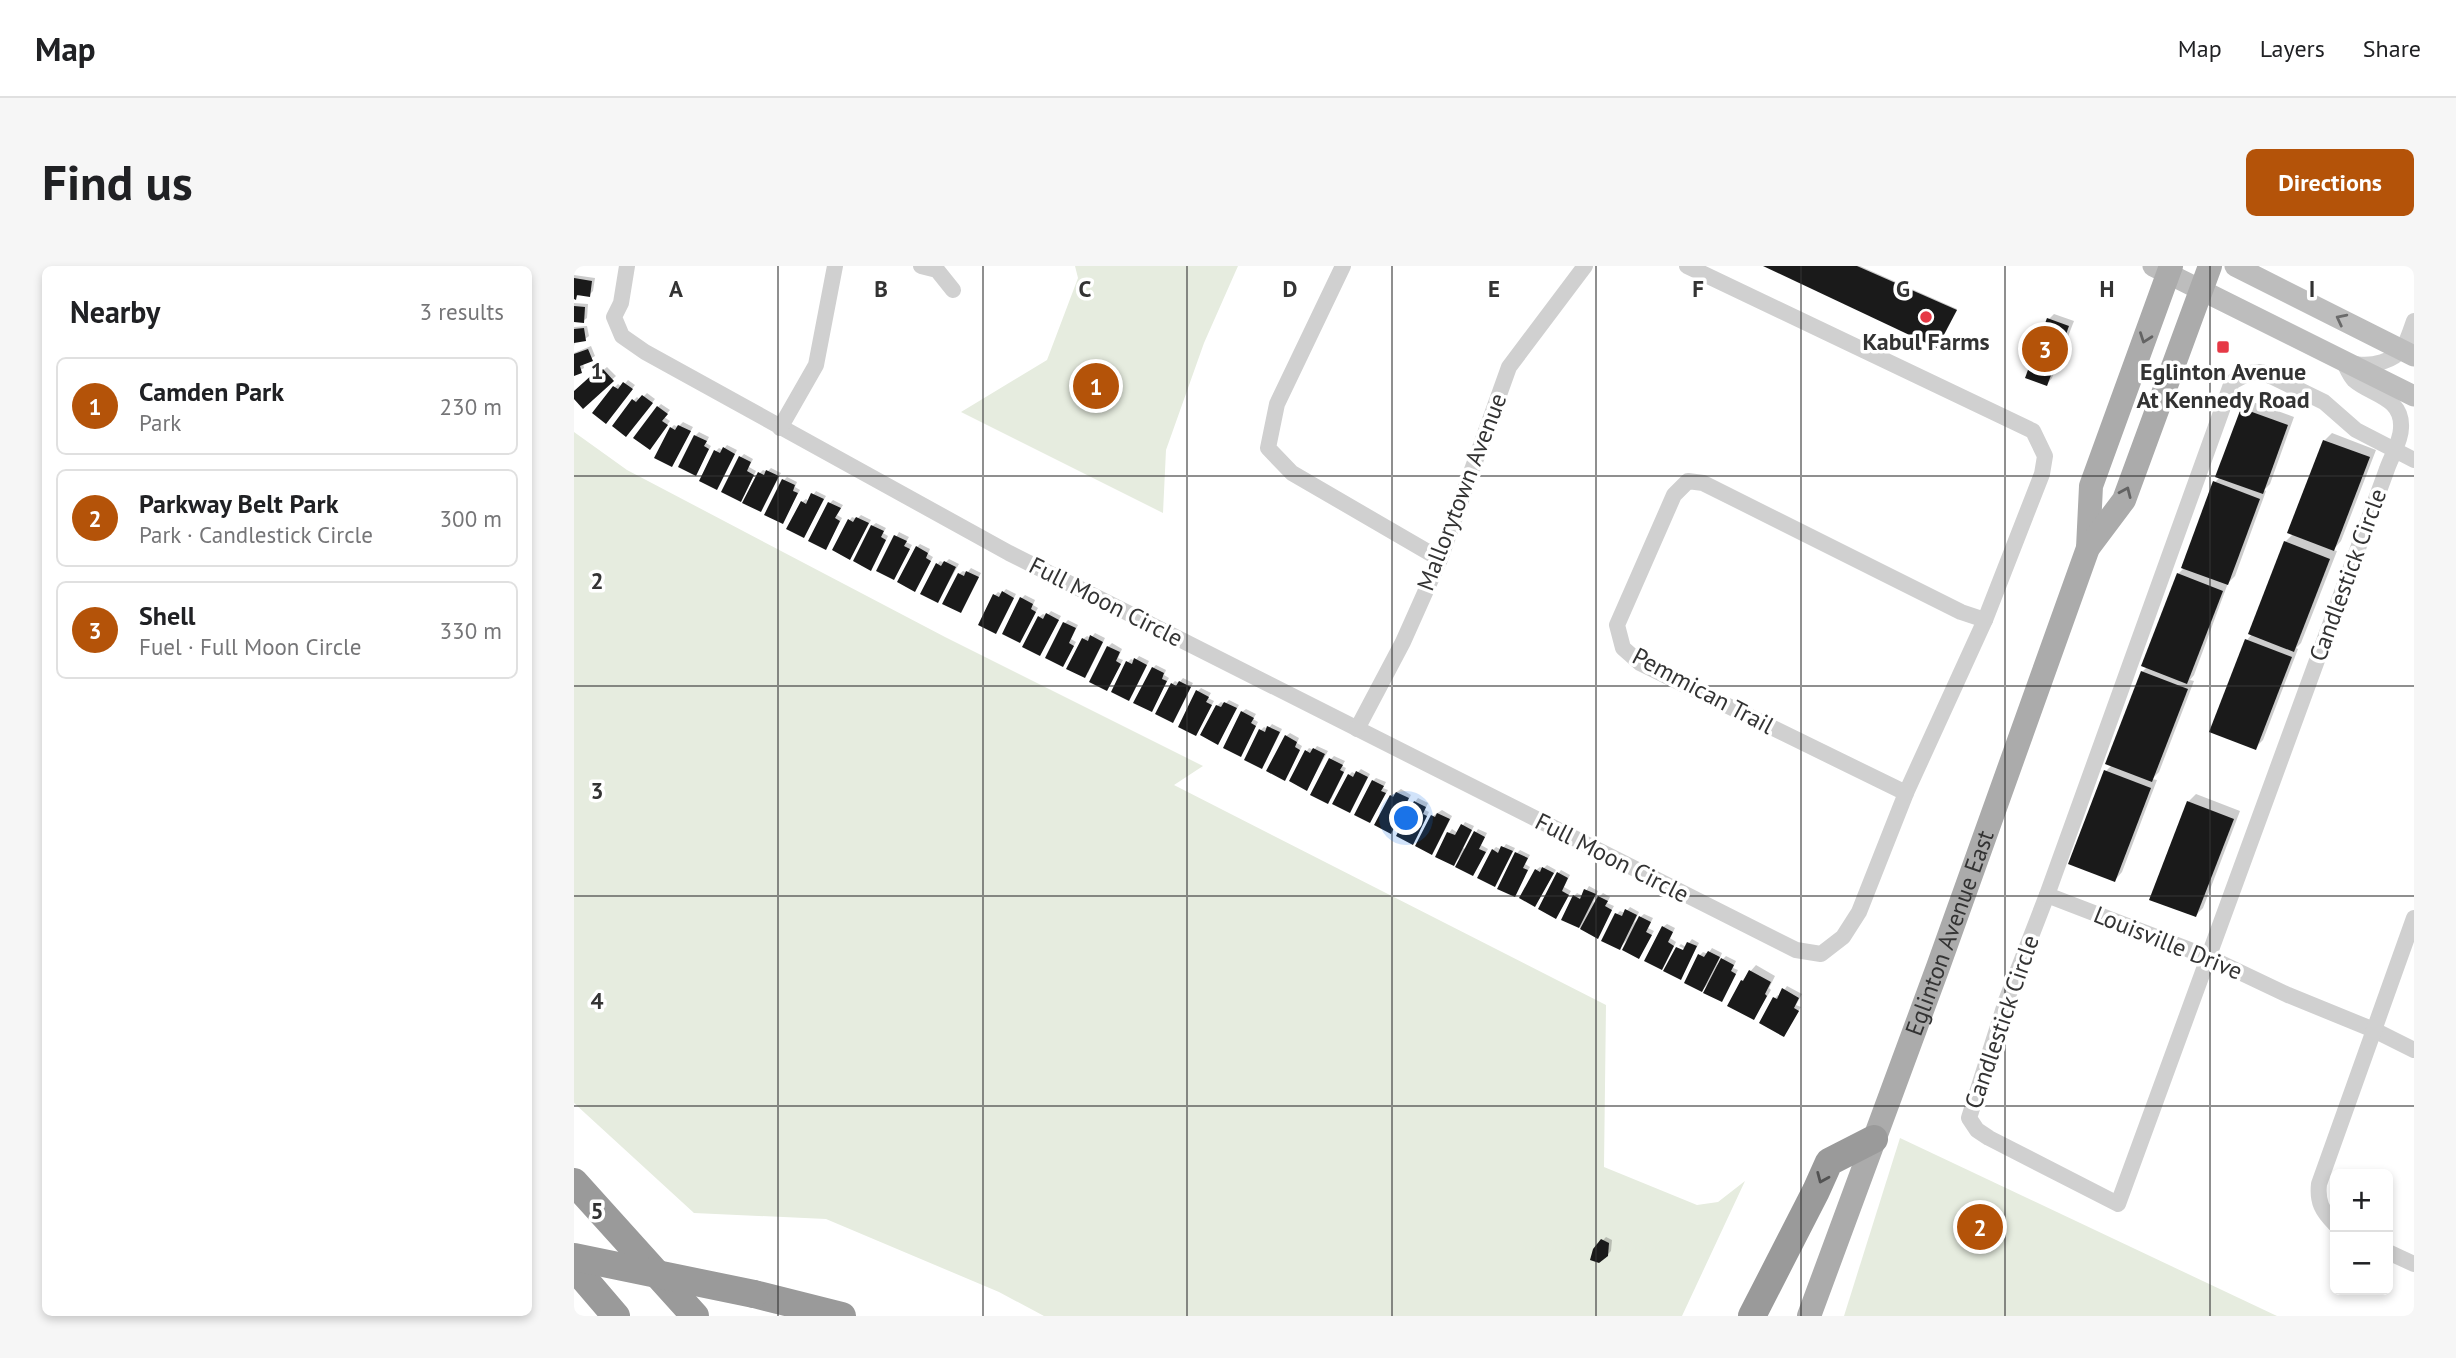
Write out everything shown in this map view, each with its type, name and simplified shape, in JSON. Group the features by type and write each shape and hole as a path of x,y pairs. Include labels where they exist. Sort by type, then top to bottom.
{"highway":[{"path":"1752,1316 1829,1162 1874,1139"},
{"path":"574,1182 695,1316"},
{"path":"574,1257 754,1294 842,1316"},
{"path":"574,1267 616,1316"}],"main road":[{"name":"Eglinton Avenue East","path":"1809,1316 2088,548 2124,500 2210,266"},
{"path":"2235,266 2408,353"},
{"name":"Eglinton Avenue East","path":"2088,548 2091,486 2164,269"},
{"path":"2164,269 2414,396"}],"street":[{"name":"Full Moon Circle","path":"627,266 621,303 614,317 622,336 645,352 1009,553 1796,950 1821,954 1843,937 1859,912 1906,793 1985,620 2042,474 2045,456 2033,430 1687,266"},
{"path":"780,428 816,365 835,266"},
{"path":"921,266 937,270 953,290"},
{"path":"1343,266 1277,404 1268,448 1292,473 1440,559"},
{"name":"Mallorytown Avenue","path":"1357,729 1403,642 1440,559 1509,367 1585,266"},
{"path":"2343,361 2370,366 2408,353 2414,321"},
{"name":"Candlestick Circle","path":"2343,361 2353,379 2388,399 2408,427 2394,451 2118,1204 1989,1138 1977,1130 1969,1118 2006,1001 2047,895 2232,382 2249,373 2261,372 2273,377 2324,402 2356,430 2394,451"},
{"path":"2394,451 2414,460"},
{"name":"Pemmican Trail","path":"1906,793 1640,663 1623,648 1616,625 1674,495 1688,481 1703,483 1961,611 1985,620"},
{"name":"Louisville Drive","path":"2047,895 2208,957 2414,1050"},
{"path":"2330,1219 2318,1200 2319,1184 2414,919"},
{"path":"2393,1254 2414,1264"}],"shaded area":[{"path":"1075,266 1238,266 1204,343 1166,450 1163,513 961,412 1047,360 1078,278"},
{"path":"574,432 627,470 945,637 1203,766 1174,785 1606,1005 1604,1167 1697,1205 1718,1202 1745,1181 1682,1316 1044,1316 999,1292 826,1219 694,1213 574,1103"},
{"path":"1900,1138 2277,1316 1844,1316"}],"building":[{"path":"1763,266 1857,266 1957,310 1937,348"},
{"path":"574,278 592,281 590,297 577,295 576,300 574,299"},
{"path":"574,306 585,307 584,323 574,322"},
{"path":"2047,318 2069,326 2047,386 2025,378"},
{"path":"584,328 586,341 574,343 574,329"},
{"path":"588,349 593,361 580,366 582,373 574,376 574,354"},
{"path":"603,369 614,381 583,409 574,399 574,391 594,373 596,375"},
{"path":"623,382 633,389 606,424 592,413 613,386 618,389"},
{"path":"642,395 653,403 626,437 612,426 632,399 636,402"},
{"path":"657,406 668,414 662,421 668,425 650,450 633,438"},
{"path":"2241,408 2288,425 2263,494 2215,477"},
{"path":"678,425 691,431 672,467 654,458 670,427 675,430"},
{"path":"694,435 707,441 704,446 709,449 696,476 678,467"},
{"path":"2323,440 2370,457 2334,551 2287,533"},
{"path":"723,447 735,454 717,490 699,481 714,450 720,453"},
{"path":"739,456 751,462 747,471 754,475 741,502 721,492"},
{"path":"766,470 779,476 761,512 742,503 758,472 764,475"},
{"path":"782,479 795,485 793,491 798,493 783,524 764,515"},
{"path":"2213,481 2260,499 2228,585 2181,568"},
{"path":"811,493 824,499 804,538 786,529 801,501 806,504"},
{"path":"828,502 841,508 835,518 840,521 826,550 808,541"},
{"path":"856,517 869,523 850,560 832,550 848,519 853,522"},
{"path":"871,525 884,531 881,537 886,540 871,571 853,561"},
{"path":"894,535 907,541 904,546 910,549 894,580 876,571"},
{"path":"2284,541 2330,559 2294,652 2248,634"},
{"path":"916,546 928,553 926,558 931,561 915,592 897,582"},
{"path":"944,561 956,567 938,603 920,594 936,563 941,566"},
{"path":"966,571 979,577 961,613 942,604 958,573 964,576"},
{"path":"2177,573 2223,591 2187,684 2141,666"},
{"path":"1002,591 1014,598 996,634 978,625 993,594 999,597"},
{"path":"1020,597 1033,604 1031,609 1036,612 1020,643 1002,634"},
{"path":"1046,613 1059,620 1040,656 1022,647 1038,616 1043,619"},
{"path":"1063,622 1076,628 1069,643 1074,646 1063,667 1045,658"},
{"path":"1090,635 1103,642 1085,678 1066,669 1082,638 1088,641"},
{"path":"2245,639 2292,657 2256,750 2209,732"},
{"path":"1107,646 1120,652 1116,661 1121,664 1107,691 1089,682"},
{"path":"1134,658 1147,665 1129,701 1111,692 1126,661 1132,664"},
{"path":"1152,667 1164,673 1162,679 1167,681 1152,712 1133,703"},
{"path":"2141,671 2188,689 2152,782 2105,764"},
{"path":"1179,681 1191,687 1173,723 1155,714 1171,683 1176,686"},
{"path":"1196,690 1209,697 1206,702 1212,705 1196,736 1178,727"},
{"path":"1224,702 1237,708 1218,745 1200,735 1216,705 1221,707"},
{"path":"1241,711 1254,718 1251,723 1256,726 1241,757 1223,748"},
{"path":"1267,726 1280,732 1262,769 1244,760 1259,729 1265,732"},
{"path":"1285,735 1297,742 1295,747 1300,750 1285,781 1266,771"},
{"path":"1313,748 1325,754 1307,791 1289,781 1305,750 1310,753"},
{"path":"1329,758 1343,765 1340,770 1344,772 1328,804 1310,795"},
{"path":"2104,770 2151,788 2115,882 2068,864"},
{"path":"1356,771 1368,777 1350,813 1332,804 1348,774 1353,777"},
{"path":"1372,780 1384,786 1381,791 1386,793 1370,823 1354,815"},
{"path":"1396,792 1409,798 1391,834 1374,825 1390,795 1393,797"},
{"path":"1414,801 1426,807 1423,814 1427,816 1413,845 1396,836"},
{"path":"2187,801 2234,819 2196,917 2149,900"},
{"path":"1437,813 1450,819 1432,855 1415,846 1431,815 1435,817"},
{"path":"1461,824 1472,830 1454,866 1435,857 1447,832 1455,835"},
{"path":"1474,831 1485,837 1479,849 1486,852 1473,876 1455,867"},
{"path":"1501,846 1513,851 1495,887 1477,878 1492,849 1498,853"},
{"path":"1515,852 1528,858 1523,868 1528,870 1515,897 1497,889"},
{"path":"1542,867 1554,873 1535,907 1519,898 1535,869 1540,872"},
{"path":"1557,872 1568,878 1562,891 1569,895 1556,919 1538,909"},
{"path":"1584,889 1596,894 1579,928 1561,920 1573,895 1580,899"},
{"path":"1598,896 1608,901 1605,906 1612,910 1598,939 1580,929"},
{"path":"1625,909 1637,915 1620,950 1601,941 1615,913 1622,916"},
{"path":"1639,916 1651,922 1646,932 1652,935 1639,959 1622,950"},
{"path":"1662,926 1673,932 1668,942 1674,946 1662,970 1644,961"},
{"path":"1687,942 1697,946 1681,980 1663,971 1676,947 1683,950"},
{"path":"1708,951 1720,957 1702,992 1684,983 1698,954 1704,957"},
{"path":"1721,958 1734,965 1731,971 1736,974 1722,1002 1703,993"},
{"path":"1749,970 1771,982 1754,1020 1727,1006"},
{"path":"1782,988 1799,998 1794,1008 1799,1011 1784,1037 1759,1023 1773,997 1777,999"},
{"path":"1601,1239 1609,1243 1608,1256 1599,1263 1590,1260 1593,1249"}],"place":[{"name":"Kabul Farms","path":"1926,317"},
{"name":"Eglinton Avenue At Kennedy Road","path":"2223,347"},
{"name":"Shell","path":"2045,349"},
{"name":"Camden Park","path":"1096,386"},
{"name":"Parkway Belt Park","path":"1980,1227"}]}
